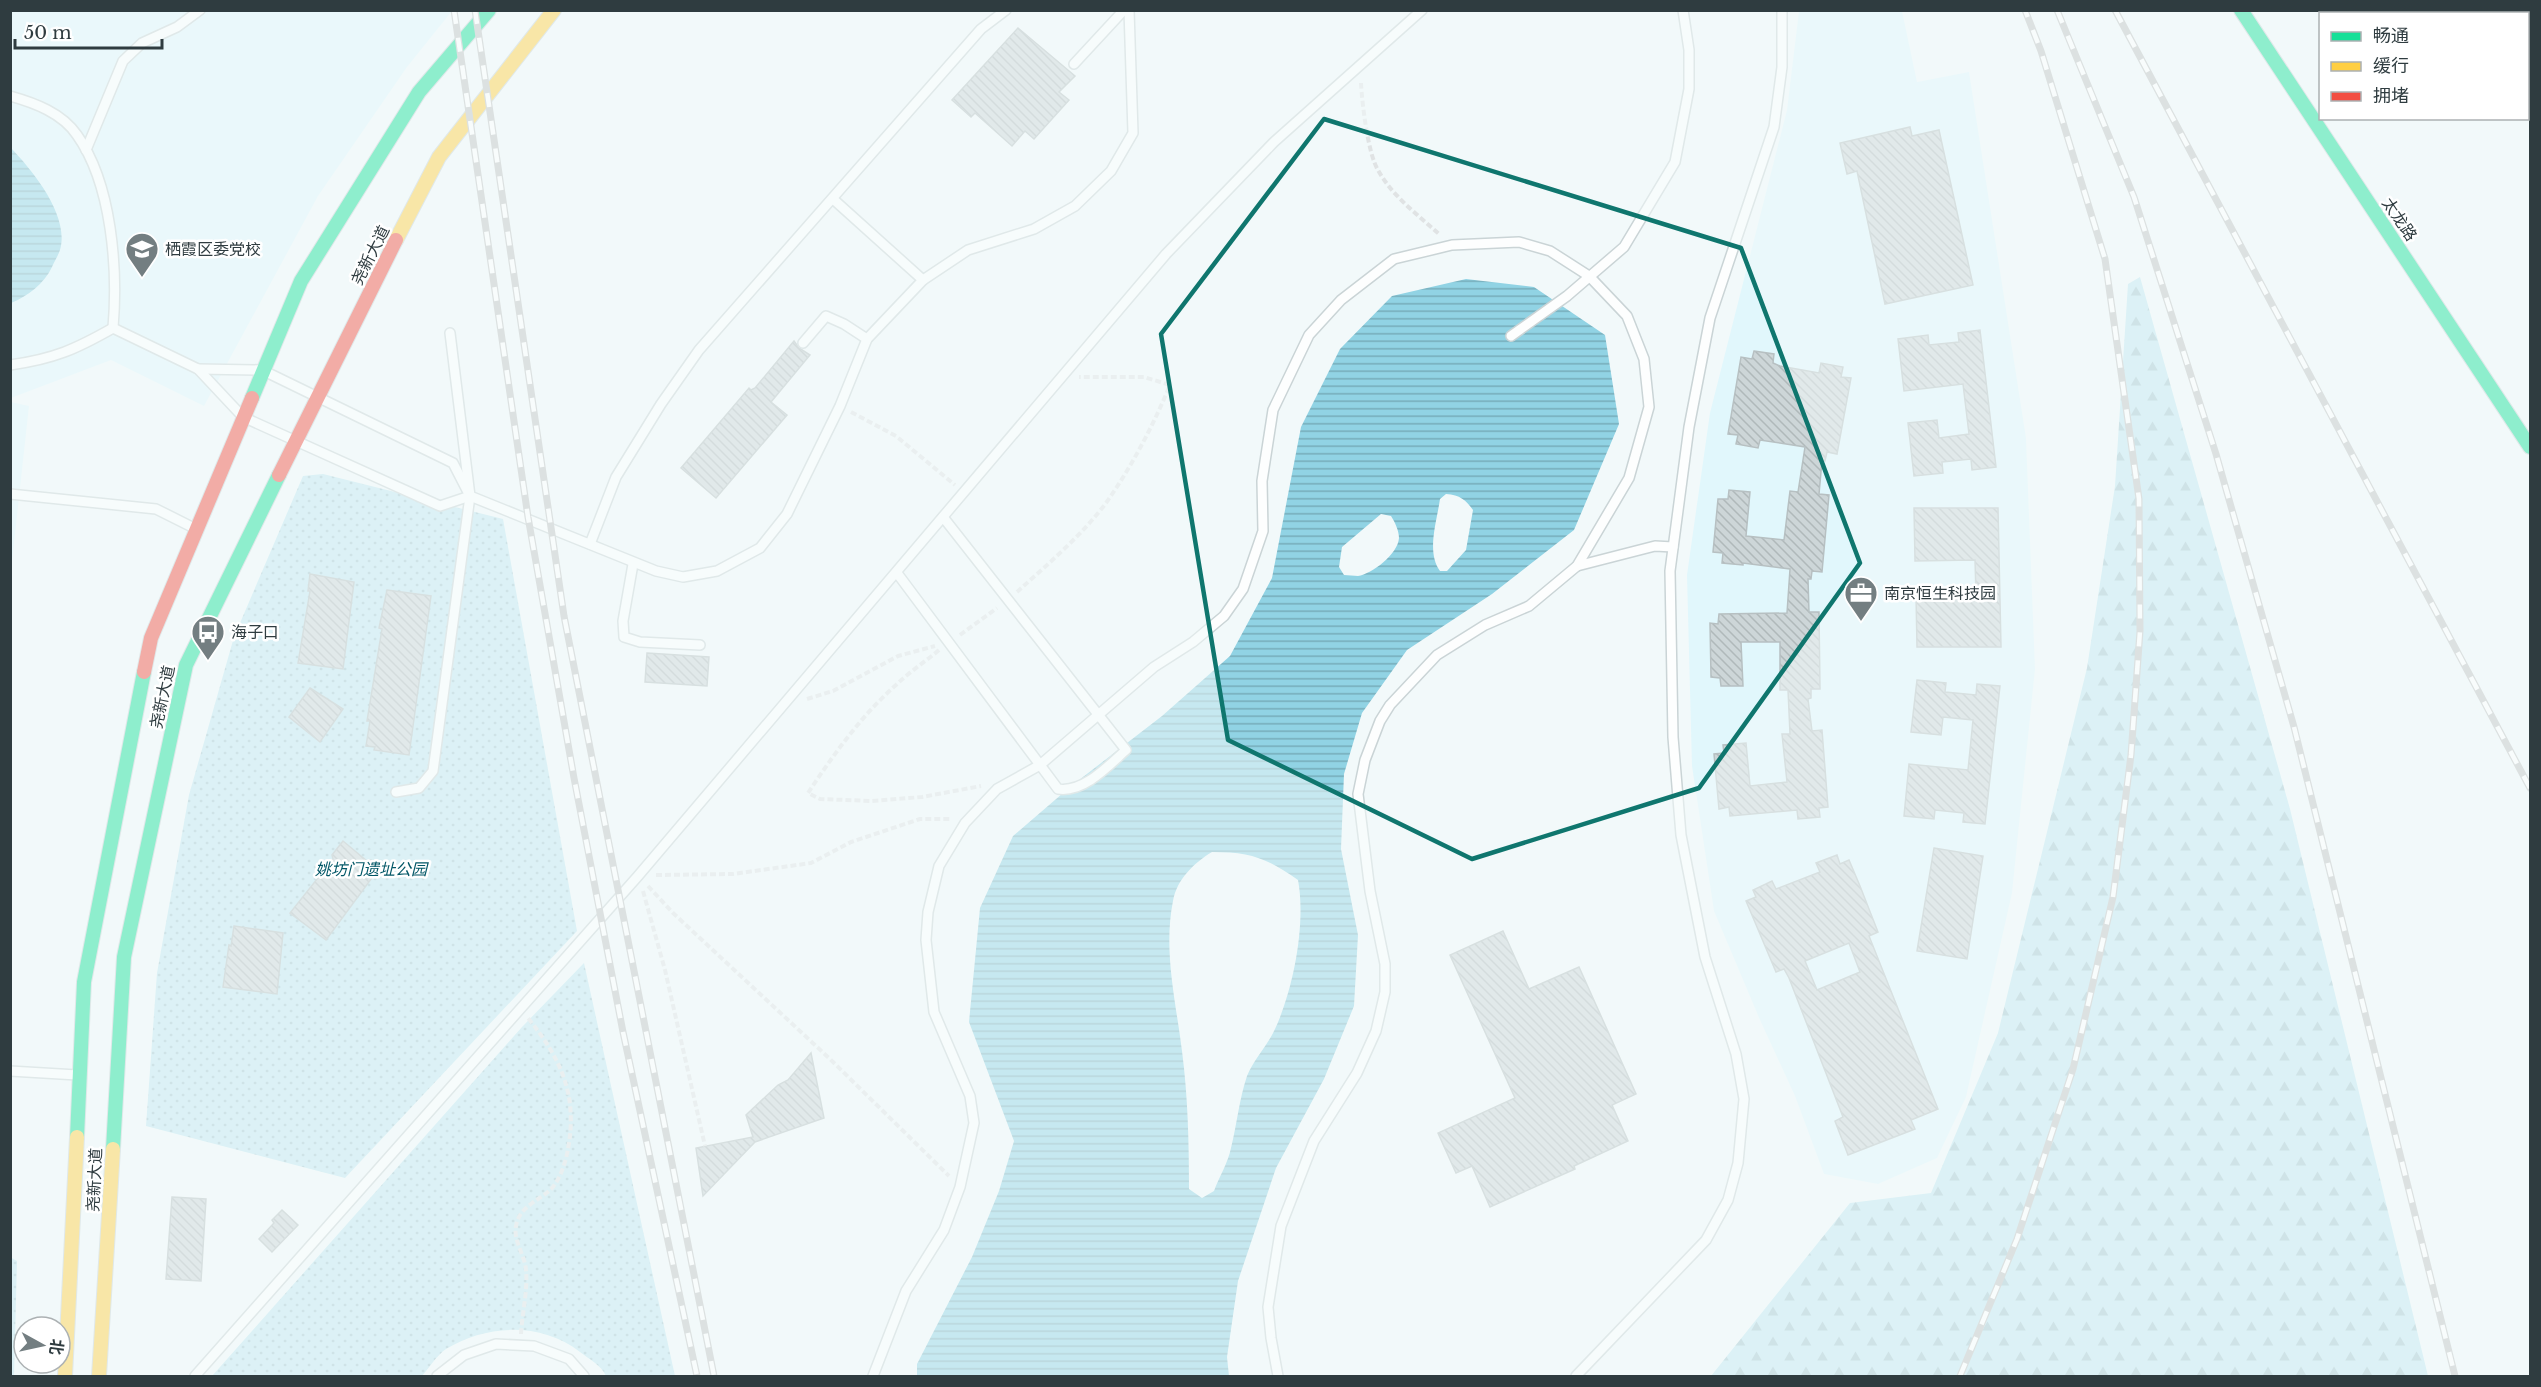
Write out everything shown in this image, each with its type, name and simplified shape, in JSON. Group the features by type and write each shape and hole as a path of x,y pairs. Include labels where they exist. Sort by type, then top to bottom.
{"main road":[{"name":"尧新大道","path":"65,1377 84,982 151,638 301,281 413,102 489,10"},
{"name":"尧新大道","path":"99,1377 124,957 186,665 439,157 554,10"},
{"name":"太龙路","path":"2241,10 2530,447"}],"lane":[{"path":"86,150 123,61 142,43 177,27 200,10"},
{"path":"590,544 616,477 667,395 699,350 981,30 1006,10"},
{"path":"1074,64 1124,10"},
{"path":"113,328 198,369 243,417 440,506 470,496 590,544 633,564 683,576 717,572 760,548 787,514 840,406 867,339 923,280 968,250 1034,230 1055,218 1075,206 1111,171 1133,133 1129,10"},
{"path":"195,1377 638,876 1166,254 1274,142 1422,10"},
{"path":"1511,336 1567,296 1624,247 1675,162 1689,89 1689,50 1683,10"},
{"path":"1576,1377 1706,1240 1728,1200 1738,1163 1744,1099 1736,1054 1705,957 1681,834 1673,737 1670,571 1689,427 1710,318 1774,126 1782,67 1782,10"},
{"path":"10,96 55,113 77,133 95,168 105,204 113,260 115,298 113,328"},
{"path":"832,200 923,280"},
{"path":"873,1377 906,1291 944,1230 960,1187 974,1123 970,1096 934,1012 926,940 928,912 939,866 965,823 997,789 1040,765 1155,667 1193,642 1224,616 1243,589 1263,531 1262,481 1273,410 1309,335 1341,300 1394,259 1452,245 1519,242 1550,251 1590,276 1627,316 1644,359 1649,406 1629,478 1578,566 1529,606 1485,625 1437,655 1390,705 1380,721 1365,760 1358,795 1370,891 1385,964 1385,992 1376,1031 1357,1073 1314,1141 1281,1226 1268,1307 1278,1377"},
{"path":"803,343 826,316 844,324 867,339"},
{"path":"10,365 37,362 75,350 113,328"},
{"path":"396,792 419,788 433,771 470,496 450,333"},
{"path":"198,369 262,370 453,463 470,496"},
{"path":"10,494 156,509 196,530"},
{"path":"897,573 1058,789 1066,790 1085,783 1126,750 944,517"},
{"path":"1578,566 1655,546 1673,547"},
{"path":"633,564 623,621 624,637 640,642 700,645"},
{"path":"10,1071 79,1076"},
{"path":"437,1377 464,1355 496,1344 534,1346 569,1359 584,1377"}],"path":[{"path":"1360,64 1362,108 1377,170 1404,204 1452,245"},
{"path":"986,784 921,797 872,801 820,799 808,793 857,724 896,685 1008,600 1050,563 1105,504 1152,428 1170,385 1144,377 1060,378"},
{"path":"840,406 896,436 964,492"},
{"path":"780,707 833,691 898,656 949,643"},
{"path":"638,876 733,874 811,863 851,842 920,819 959,819 965,823"},
{"path":"638,876 665,970 705,1146"},
{"path":"638,876 673,913 830,1059 960,1187"},
{"path":"520,1008 540,1032 556,1060 572,1100 573,1127 566,1161 551,1189 534,1200 521,1214 516,1226 518,1245 526,1270 520,1345"}],"highlighted area":[{"path":"1324,119 1741,248 1860,563 1699,788 1472,859 1228,740 1161,334"}],"shaded area":[{"name":"栖霞区委党校","path":"11,11 452,11 407,67 318,196 204,406 111,360 11,398"},
{"name":"南京恒生科技园","path":"1799,11 1902,11 1917,82 1969,72 2026,438 2035,669 2012,893 1966,1097 1937,1158 1878,1184 1824,1174 1795,1096 1714,911 1692,766 1687,575 1710,413 1787,110"},
{"path":"11,148 48,195 60,223 62,237 60,250 45,279 29,293 11,303"},
{"path":"1466,279 1534,287 1605,335 1619,424 1574,530 1492,594 1407,650 1362,713 1344,774 1341,849 1358,935 1354,1006 1324,1079 1276,1168 1238,1281 1227,1357 1229,1376 917,1376 917,1364 972,1257 999,1191 1014,1141 969,1022 980,908 1013,836 1070,787 1162,716 1230,656 1272,578 1301,427 1340,349 1392,296","holes":["1446,494 1462,499 1473,510 1466,550 1447,571 1440,571 1433,546 1440,499","1381,514 1391,516 1398,530 1398,544 1389,557 1377,567 1358,576 1344,575 1339,567 1342,547","1212,852 1248,855 1267,861 1287,872 1298,880 1300,916 1297,955 1282,1013 1272,1035 1247,1076 1226,1165 1214,1191 1202,1198 1189,1189 1186,1086 1169,939 1173,901 1178,886 1187,872"]},
{"path":"11,402 29,406 11,571"}],"green space":[{"path":"2140,277 2290,809 2428,1376 1711,1376 1850,1203 1931,1193 1998,1033 2087,668 2115,486 2128,284"},
{"name":"姚坊门遗址公园","path":"323,474 503,519 577,931 345,1178 146,1126 157,973 189,795 234,637 303,476"},
{"path":"584,963 675,1376 606,1376 594,1362 565,1342 531,1331 514,1330 479,1335 446,1349 422,1376 212,1376 522,1027"},
{"path":"10,1257 17,1261 16,1315 12,1315 12,1375 14,1376 10,1376"}],"building":[{"path":"1018,28 1075,76 1059,92 1069,100 1034,139 1025,131 1012,146 975,113 971,117 952,100"},
{"path":"1910,127 1912,136 1939,130 1973,285 1885,304 1857,171 1847,174 1840,143"},
{"path":"1980,330 1996,467 1972,470 1971,459 1942,462 1943,473 1914,476 1908,423 1937,420 1939,438 1969,434 1963,384 1904,391 1898,339 1928,335 1929,345 1959,342 1958,333"},
{"path":"794,341 799,348 810,355 771,402 787,415 716,498 681,468 749,388 751,390 755,388"},
{"path":"1754,351 1774,354 1773,363 1780,366 1819,373 1821,363 1843,367 1841,377 1851,378 1837,454 1827,452 1825,461 1822,461 1819,494 1829,495 1822,572 1812,571 1811,579 1808,579 1809,612 1819,612 1820,689 1811,689 1811,698 1808,699 1812,731 1822,730 1828,807 1819,808 1820,817 1798,819 1797,810 1730,816 1729,807 1719,809 1714,754 1724,753 1723,745 1746,743 1750,786 1787,782 1782,734 1790,734 1788,690 1780,690 1780,642 1741,642 1743,686 1721,686 1720,678 1711,677 1710,623 1718,624 1719,614 1787,613 1790,569 1743,563 1743,565 1722,563 1723,553 1713,552 1718,499 1728,499 1729,490 1750,492 1746,536 1784,540 1790,491 1798,492 1805,447 1760,440 1758,448 1736,444 1738,435 1728,434 1741,357 1752,359"},
{"path":"1914,508 1998,508 2001,647 1917,647 1916,595 1976,594 1975,560 1915,561"},
{"path":"310,574 354,582 343,669 298,663 310,591 308,591"},
{"path":"387,590 431,596 409,755 374,750 375,747 366,746 370,721 367,721 382,629 379,628"},
{"path":"647,653 709,657 707,686 645,682"},
{"path":"1917,680 1946,683 1945,692 1976,695 1977,684 2000,686 1985,824 1963,822 1964,813 1935,810 1934,819 1904,816 1909,764 1968,770 1973,720 1943,717 1941,735 1911,732"},
{"path":"310,688 343,709 320,742 289,717"},
{"path":"343,841 367,861 371,860 380,867 326,940 290,913 333,859 332,855"},
{"path":"1934,848 1983,856 1967,959 1917,951"},
{"path":"1837,855 1840,864 1849,860 1878,932 1869,936 1938,1109 1911,1120 1915,1129 1848,1155 1835,1121 1843,1117 1789,978 1784,969 1776,972 1746,901 1756,897 1753,890 1772,881 1776,889 1820,872 1816,863","holes":["1849,943 1860,972 1817,990 1805,961"]},
{"path":"234,926 283,933 277,994 223,987"},
{"path":"1503,931 1529,989 1579,967 1636,1094 1612,1105 1628,1141 1574,1166 1575,1169 1490,1207 1472,1166 1456,1173 1438,1133 1515,1098 1450,955"},
{"path":"811,1053 824,1118 755,1142 703,1196 696,1148 753,1137 746,1115 778,1085 788,1080"},
{"path":"172,1197 206,1199 201,1281 166,1279"},
{"path":"282,1210 298,1225 272,1252 259,1239 274,1223 272,1220"}],"railway":[{"path":"454,10 528,517 574,778 623,1032 697,1376"},
{"path":"475,10 564,616 714,1376"},
{"path":"1960,1376 2017,1239 2073,1069 2113,897 2131,755 2140,631 2139,499 2105,259 2041,51 2025,10"},
{"path":"2057,10 2134,197 2216,454 2294,727 2455,1376"},
{"path":"2115,10 2530,788"}],"traffic: fast":[{"path":"252,398 301,281 419,92 489,10"},
{"path":"2241,10 2530,447"},
{"path":"113,1149 124,957 186,665 279,475"},
{"path":"77,1137 84,982 144,672"}],"traffic: slow":[{"path":"396,240 439,157 554,10"},
{"path":"65,1376 77,1137"},
{"path":"99,1376 113,1149"}],"traffic: jam":[{"path":"279,475 396,240"},
{"path":"144,672 151,638 252,398"}],"place":[{"name":"栖霞区委党校","path":"142,278"},
{"name":"南京恒生科技园","path":"1861,622"},
{"name":"海子口","path":"208,661"}]}
